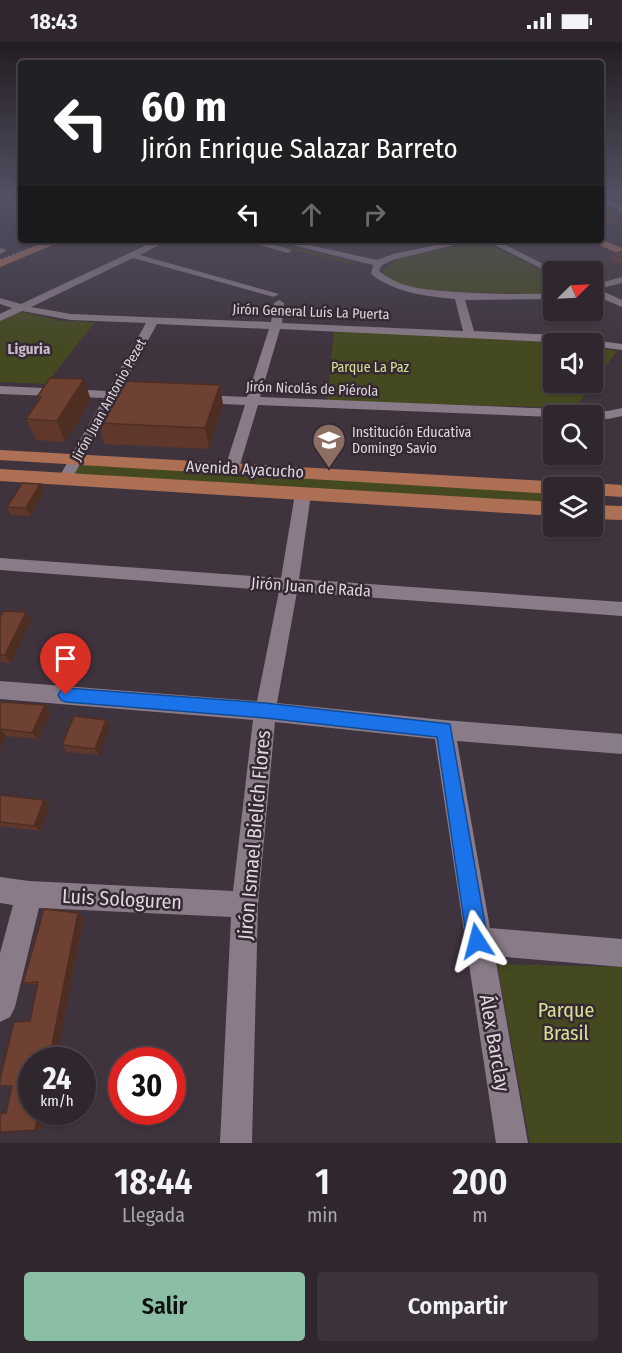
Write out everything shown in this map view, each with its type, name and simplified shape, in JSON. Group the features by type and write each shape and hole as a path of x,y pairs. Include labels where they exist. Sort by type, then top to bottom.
{"main road":[{"path":"1,254 15,247"},
{"path":"1,254 19,247"},
{"path":"0,264 42,247"},
{"name":"Avenida Ayacucho","path":"0,455 543,487"},
{"name":"Avenida Ayacucho","path":"0,475 543,508"},
{"path":"603,490 622,491"},
{"path":"603,512 622,513"}],"street":[{"path":"0,318 148,247"},
{"path":"277,247 350,265 376,268 393,257"},
{"path":"308,247 359,259 376,268 383,281 400,289 459,295 543,296"},
{"path":"359,259 393,257 438,247"},
{"path":"504,247 543,266"},
{"path":"132,255 277,299 275,326 232,468"},
{"path":"350,265 362,264 359,259"},
{"path":"603,286 622,280"},
{"path":"603,294 622,304"},
{"path":"459,295 469,333"},
{"name":"Jirón General Luís La Puerta","path":"0,301 21,308 63,316 469,333 568,339 622,347"},
{"name":"Jirón Juan Antonio Pezet","path":"65,480 153,321"},
{"path":"0,390 148,397"},
{"name":"Jirón Nicolás de Piérola","path":"182,398 621,416"},
{"name":"Jirón Ismael Bielich Flores","path":"236,1143 244,906 265,711 289,586 303,494"},
{"name":"Jirón Juan de Rada","path":"0,564 622,609"},
{"path":"0,690 265,711 444,730 622,744"},
{"name":"Álex Barclay","path":"444,730 512,1143"},
{"name":"Luis Sologuren","path":"0,890 29,894 244,906"},
{"path":"0,1007 29,894"},
{"path":"477,941 622,952"}],"green space":[{"path":"281,247 296,247 359,263 351,264"},
{"path":"451,247 495,247 543,270 543,294 421,290 402,286 383,275 384,268 399,258"},
{"path":"19,311 61,321 95,322 46,384 0,382 0,321"},
{"name":"Parque La Paz","path":"334,330 543,341 543,393 586,393 577,405 543,405 543,407 327,401"},
{"name":"Parque La Paz","path":"603,348 617,351 603,370"},
{"path":"79,464 543,491 543,501 73,474"},
{"name":"Parque Brasil","path":"497,964 622,967 622,1143 530,1143"}],"building":[{"path":"622,251 622,258 612,254"},
{"path":"50,378 84,379 57,421 26,419 41,397 37,397"},
{"path":"121,381 220,385 205,428 98,423"},
{"path":"22,483 40,484 26,508 7,507"},
{"path":"3,611 26,612 5,655 0,655 0,618"},
{"path":"0,702 45,705 32,733 0,729"},
{"path":"74,716 106,720 95,749 62,745"},
{"path":"0,795 44,800 34,826 0,822"},
{"path":"44,909 78,913 52,1047 18,1047 18,1125 36,1125 35,1130 0,1132 0,1114 6,1113 12,1086 0,1086 0,1079 14,1022 30,1021 38,982 23,983"}],"railway":[{"path":"0,260 33,247"}],"place":[{"name":"Institución Educativa Domingo Savio","path":"329,469"}],"district":[{"name":"Liguria","path":"29,349"}],"route":[{"path":"66,695 265,711 444,730 477,941"}]}
